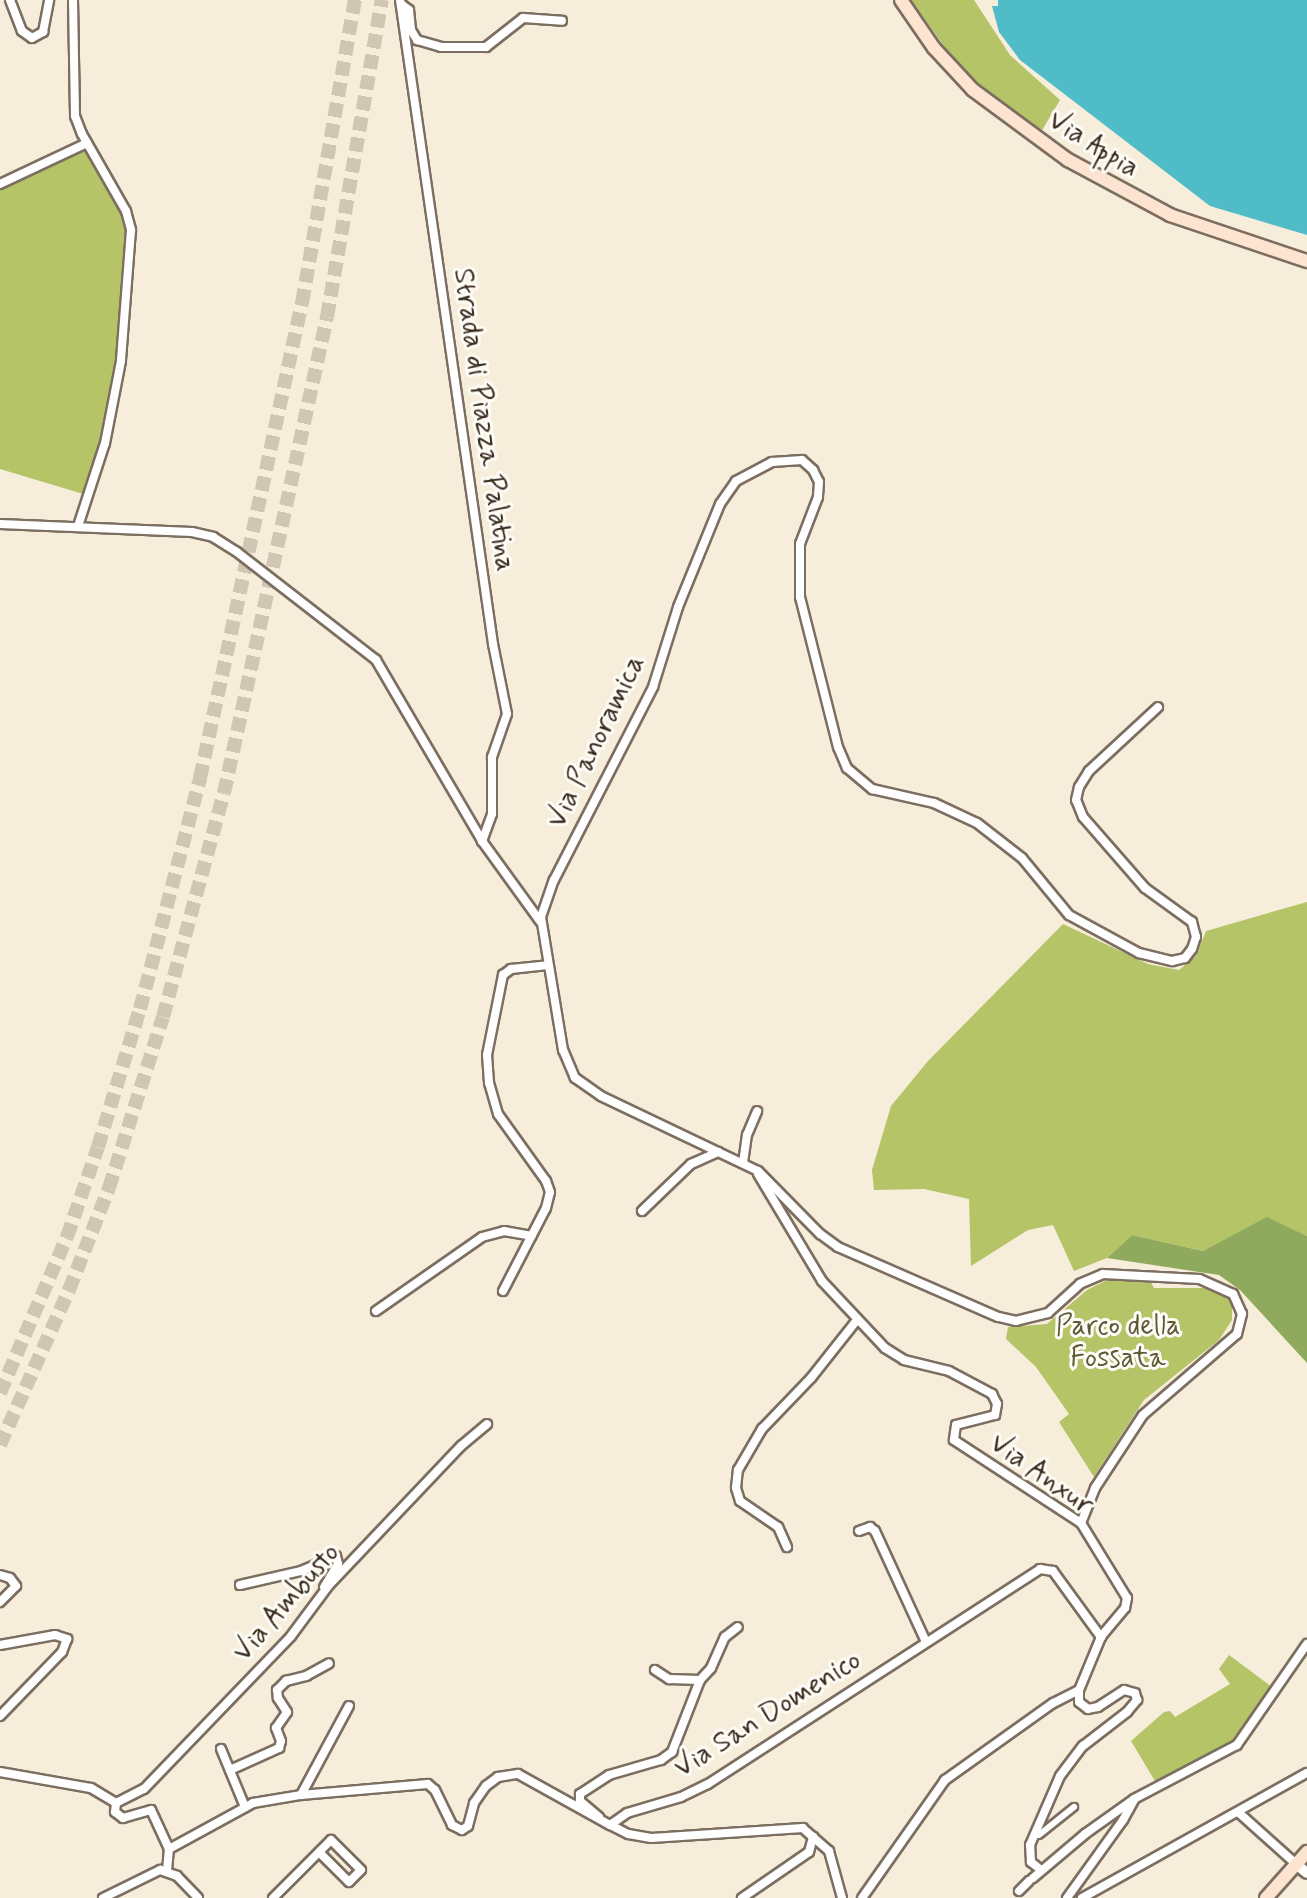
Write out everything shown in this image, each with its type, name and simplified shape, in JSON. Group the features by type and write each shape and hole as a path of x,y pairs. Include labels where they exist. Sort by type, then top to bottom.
{"main road":[{"name":"Via Appia","path":"901,0 925,36 967,84 1017,125 1068,160 1160,211 1307,261"},
{"path":"1266,1898 1307,1852"}],"street":[{"path":"10,0 22,31 32,38 43,32 49,0"},
{"path":"73,0 75,110 87,143 128,214 131,230 118,375 105,443 78,526"},
{"path":"400,2 409,10 415,37 424,44 441,47 486,47 523,18 562,21"},
{"name":"Strada di Piazza Palatina","path":"400,2 493,644 507,714 492,757 492,814 482,841"},
{"path":"0,184 87,143"},
{"name":"Via Panoramica","path":"1081,1523 1095,1488 1146,1411 1238,1331 1242,1314 1233,1294 1203,1279 1108,1273 1085,1282 1045,1314 1027,1320 1005,1319 834,1244 755,1169 601,1096 575,1078 564,1057 541,922 554,880 653,687 676,612 718,508 736,481 772,462 802,460 810,465 819,482 800,544 800,597 839,752 849,771 872,789 934,803 977,823 1016,852 1069,915 1129,948 1169,962 1185,958 1192,949 1196,932 1192,922 1145,888 1083,817 1076,800 1080,783 1089,771 1158,707"},
{"path":"0,524 186,531 213,537 354,640 384,672 482,841 541,922"},
{"path":"503,1291 548,1203 549,1188 501,1119 489,1083 487,1062 503,975 511,969 548,965"},
{"path":"743,1163 747,1135 757,1111"},
{"path":"642,1211 691,1164 718,1152"},
{"name":"Via Anxur","path":"755,1169 819,1276 857,1320 899,1358 949,1371 992,1394 997,1404 995,1415 956,1425 954,1440 1081,1523 1126,1594 1125,1608 1101,1637 1079,1690"},
{"path":"376,1311 482,1237 504,1231 532,1236"},
{"path":"787,1547 778,1527 740,1501 736,1488 738,1470 762,1429 811,1378 857,1320"},
{"name":"Via Ambusto","path":"116,1803 144,1789 291,1636 321,1595 461,1446 487,1424"},
{"path":"859,1531 870,1527 875,1531 926,1642"},
{"path":"240,1585 301,1571 336,1556 338,1564 321,1595"},
{"name":"Via San Domenico","path":"606,1822 681,1797 708,1784 1046,1567 1056,1574 1101,1637"},
{"path":"0,1575 10,1578 16,1586 0,1602"},
{"path":"606,1822 580,1801 580,1794 614,1773 669,1755 682,1734 700,1680 711,1668 725,1637 738,1627"},
{"path":"0,1645 55,1635 66,1638 67,1643 0,1716"},
{"path":"1019,1891 1041,1870 1134,1799 1237,1745 1307,1644"},
{"path":"230,1770 279,1748 281,1741 276,1728 287,1712 278,1698 277,1690 286,1681 306,1676 329,1663"},
{"path":"655,1670 669,1679 700,1680"},
{"path":"862,1898 949,1777 1053,1703 1079,1690 1079,1702 1091,1709 1124,1690 1132,1691 1137,1698 1127,1712 1075,1755 1052,1791 1030,1845 1031,1862 1041,1870"},
{"path":"301,1795 349,1706"},
{"path":"221,1749 245,1807"},
{"path":"0,1772 87,1787 116,1803 115,1812 123,1818 143,1811 153,1812 169,1849 167,1871"},
{"path":"1082,1898 1307,1773"},
{"path":"169,1849 262,1800 428,1784 435,1790 454,1827 462,1830 468,1826 476,1800 486,1786 498,1777 518,1774 588,1816 647,1838 799,1828 808,1830 832,1855 842,1898"},
{"path":"1067,1898 1123,1820 1134,1799"},
{"path":"1039,1835 1074,1807"},
{"path":"1238,1812 1307,1873"},
{"path":"742,1898 809,1852 813,1837"},
{"path":"273,1898 319,1852 331,1840 361,1870 349,1882 319,1852"},
{"path":"103,1898 149,1874 167,1871"},
{"path":"167,1871 198,1898"}],"green space":[{"path":"911,0 974,0 1010,55 1060,100 1041,132 964,74"},
{"path":"85,148 129,220 126,345 114,424 90,496 0,469 0,187"},
{"path":"1307,902 1307,1236 1267,1218 1203,1251 1132,1235 1107,1258 1074,1271 1053,1225 1028,1230 971,1266 969,1199 924,1189 874,1190 872,1170 891,1106 928,1061 1063,924 1148,964 1179,970 1196,956 1206,931"},
{"path":"1267,1217 1307,1236 1307,1363 1240,1290 1219,1275 1107,1258 1132,1235 1203,1251"},
{"name":"Parco della Fossata","path":"1149,1279 1154,1288 1215,1288 1232,1300 1232,1320 1219,1340 1144,1400 1094,1477 1059,1422 1069,1414 1036,1367 1006,1339 1008,1327 1047,1324 1087,1290 1107,1280"},
{"path":"1229,1655 1272,1687 1234,1741 1155,1781 1131,1741 1164,1712 1170,1711 1175,1717 1230,1684 1219,1669"}],"water":[{"path":"998,0 1307,0 1307,235 1210,206 1020,60 999,32 992,6 998,6"}],"tunnel":[{"path":"0,1393 67,1237 98,1147 140,1009 200,778 302,303 355,0"},
{"path":"0,1445 69,1290 109,1188 163,1017 224,793 327,317 382,0"}]}
